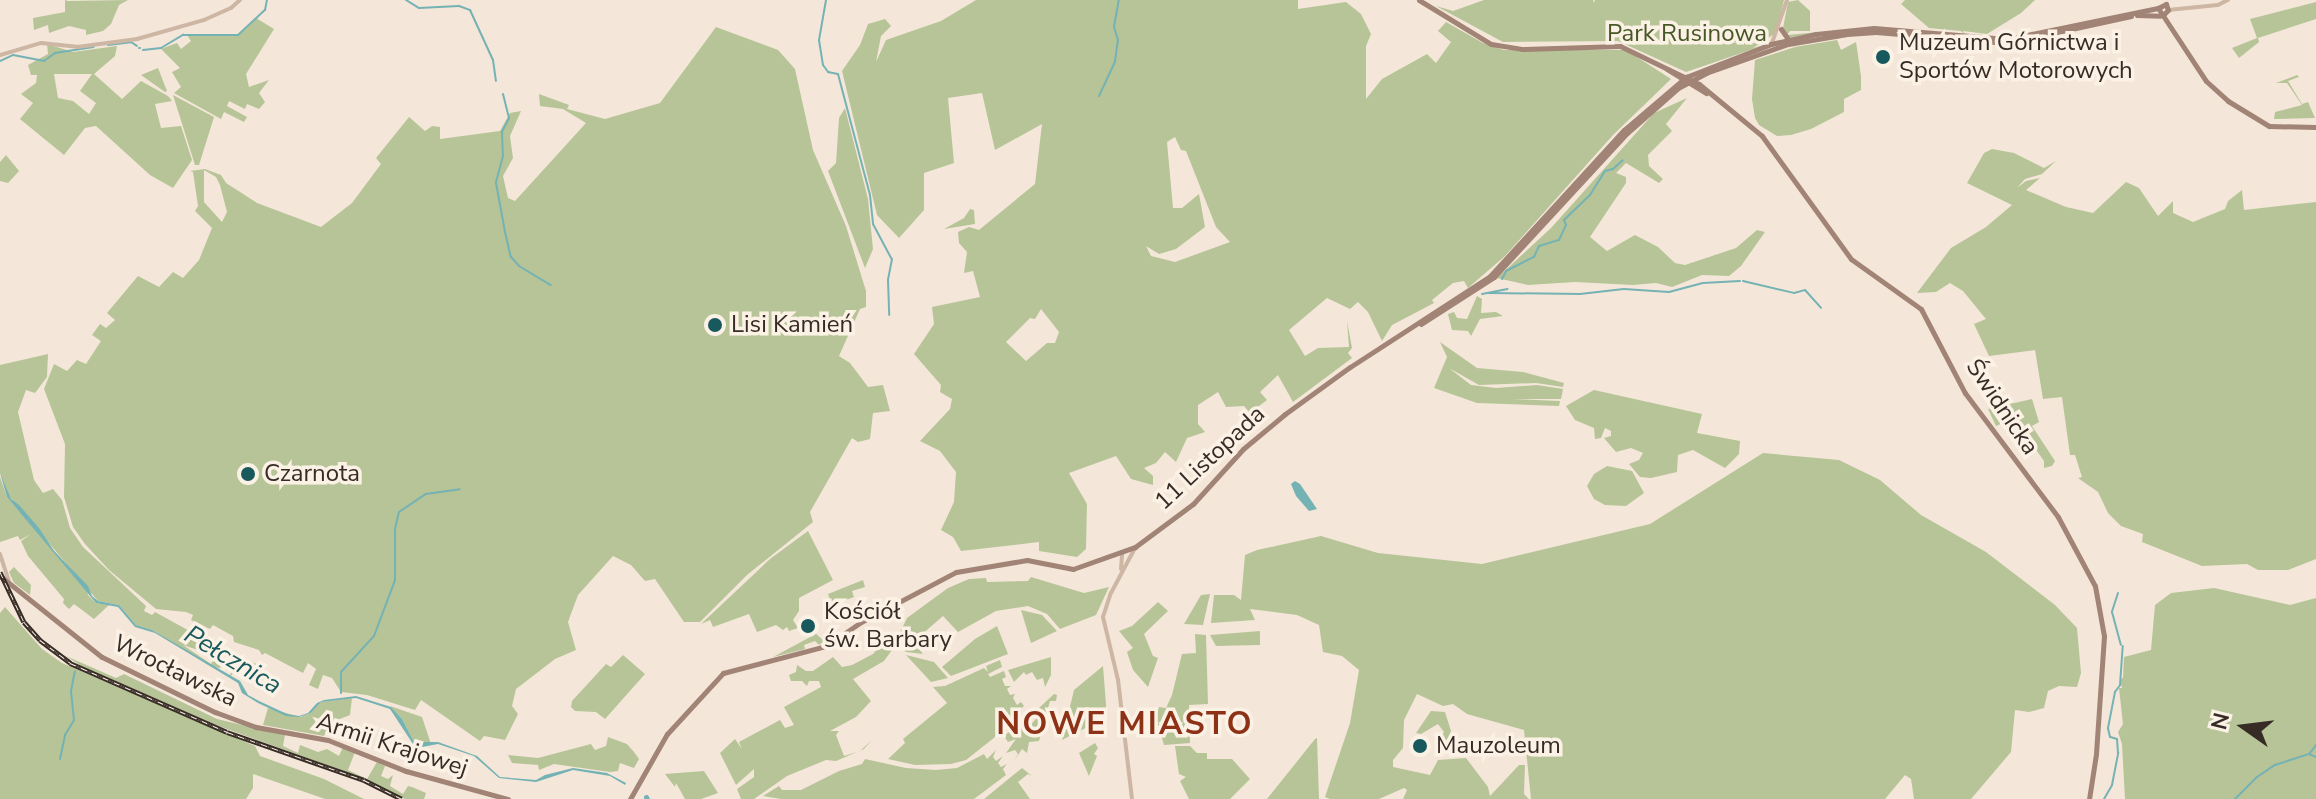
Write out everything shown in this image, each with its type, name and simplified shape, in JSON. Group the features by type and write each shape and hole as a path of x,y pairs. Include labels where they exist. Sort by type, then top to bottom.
{"main road":[{"path":"1419,0 1470,33 1503,47 1615,45 1657,63 1683,79 1701,75 1777,43 1869,32 2007,43 2164,10"},
{"path":"1683,79 1788,39 1874,28 1966,38 2021,37 2164,10"},
{"path":"2164,10 2170,25 2206,81 2252,118 2277,128 2316,127"},
{"path":"2137,15 2157,15 2170,25"},
{"path":"1781,29 1788,39"},
{"path":"1700,85 1701,75"},
{"name":"Świdnicka","path":"1683,79 1700,85 1725,103 1767,143 1851,259 1924,313 1975,409 2049,504 2083,560 2099,601 2104,636 2089,799"},
{"name":"Świdnicka","path":"1683,79 1725,103"},
{"name":"11 Listopada","path":"1409,328 1446,310 1494,277 1623,137 1683,79"},
{"name":"11 Listopada","path":"630,799 667,734 723,673 826,646 861,622 960,571 1027,560 1073,569 1135,547 1193,504 1239,453 1285,414 1494,272 1616,138 1683,79"},
{"name":"Wrocławska","path":"5,580 117,667 224,716 264,728"},
{"name":"Armii Krajowej","path":"264,728 328,740 406,771 508,799"}],"street":[{"path":"0,55 41,43 77,47 137,39 204,20 231,8 240,0"},
{"path":"1777,43 1787,0"},
{"path":"2164,10 2226,1"},
{"path":"1777,43 1782,16"},
{"path":"1132,799 1118,680 1103,617 1121,569 1135,547"},
{"path":"1123,553 1127,560"},
{"path":"1121,569 1123,553"},
{"path":"0,554 7,572 5,580"},
{"path":"1112,556 1121,569"}],"green space":[{"path":"65,0 128,0 119,5 111,24 103,31 86,35 86,30 69,26 49,33 48,25 34,30 33,18 65,12"},
{"path":"976,0 1298,0 1298,9 1346,2 1361,14 1371,34 1366,46 1366,99 1382,79 1427,54 1436,63 1451,42 1438,31 1446,22 1483,43 1504,50 1626,50 1671,79 1613,135 1505,256 1468,288 1464,281 1453,283 1432,300 1434,303 1392,325 1382,341 1368,312 1358,302 1350,309 1327,298 1289,330 1305,356 1318,348 1349,347 1347,321 1352,348 1348,353 1352,358 1293,402 1278,375 1260,392 1267,400 1250,413 1244,406 1226,407 1218,392 1198,405 1198,424 1205,432 1187,438 1176,462 1165,452 1156,463 1144,468 1153,476 1153,485 1131,479 1116,456 1069,473 1087,504 1086,549 1077,557 1039,551 1039,542 961,551 953,537 941,530 954,502 956,472 940,451 920,441 950,409 952,399 940,392 941,385 914,354 934,324 932,307 980,297 973,271 964,273 967,252 959,243 958,232 969,227 979,230 1035,184 1042,124 995,150 982,93 948,98 954,163 924,173 924,210 899,238 877,215 842,71 860,45 868,24 885,19 891,26 881,36 876,62 886,40 941,21","holes":["1175,137 1181,150 1186,151 1216,227 1230,242 1175,262 1151,256 1146,246 1159,254 1176,249 1205,227 1199,194 1182,208 1173,208 1167,142","1041,309 1059,332 1055,343 1047,343 1026,361 1006,342 1030,318 1035,319"]},
{"name":"Park Rusinowa","path":"1484,0 1593,0 1594,3 1595,0 1784,0 1775,37 1773,39 1774,34 1753,48 1765,45 1686,72 1618,41 1503,42 1436,6 1453,11"},
{"path":"1798,0 1810,11 1810,31 1790,31 1787,35 1819,32 1789,38 1784,34 1783,28 1788,2"},
{"path":"1905,0 2035,0 2021,13 1987,34 1963,31 1965,35 1961,31 1929,28 1901,4"},
{"path":"2316,2 2316,19 2258,38 2259,42 2239,58 2232,48 2257,38 2250,19"},
{"path":"256,18 274,29 246,74 249,87 269,80 259,93 265,102 259,109 247,104 245,109 229,101 227,106 247,117 244,122 224,112 221,119 174,93 181,87 172,72 180,68 161,49 177,43 181,49 191,41 187,35 238,36"},
{"path":"716,27 778,50 795,69 813,150 846,226 866,291 866,307 860,309 839,356 850,363 868,387 883,385 890,411 873,413 870,439 858,442 852,438 810,512 813,522 747,575 700,622 684,622 655,579 645,581 631,565 613,556 578,595 568,622 576,650 555,659 516,689 512,706 518,714 505,740 484,736 480,741 421,700 415,710 367,695 341,692 332,678 323,675 318,689 309,685 316,669 308,663 303,673 265,653 262,655 259,650 234,642 233,636 213,625 210,629 191,620 193,615 156,609 109,570 85,544 73,527 64,497 65,444 44,389 54,364 67,371 77,360 86,364 101,341 92,335 100,324 106,328 115,320 107,313 138,276 159,287 173,272 183,278 199,260 212,228 195,211 198,206 193,172 190,171 205,169 221,175 226,183 257,203 321,227 352,203 381,164 376,158 409,117 425,131 432,126 440,127 440,139 500,131 510,113 521,111 510,136 513,158 503,176 508,198 515,201 586,123 563,109 540,106 539,94 569,105 567,109 605,119 660,103","holes":["204,170 216,177 227,212 222,222 204,202"]},
{"path":"1837,40 1841,50 1856,42 1861,76 1861,90 1844,99 1844,112 1811,129 1791,135 1777,136 1759,125 1752,99 1755,60 1795,47"},
{"path":"47,44 73,52 117,46 115,56 94,74 122,99 141,81 168,96 172,101 155,104 161,128 181,126 192,160 173,188 150,175 96,126 85,128 64,155 20,119 33,103 21,94 36,83 37,75 31,75 28,65 48,54","holes":["54,74 92,74 80,91 96,103 89,114 73,101 58,98"]},
{"path":"158,68 167,91 165,92 141,75"},
{"path":"2297,75 2299,77 2288,81 2302,104 2308,102 2315,118 2274,119 2275,112 2302,105 2287,83 2276,83"},
{"path":"173,95 214,117 199,165 195,165"},
{"path":"1687,98 1666,124 1672,131 1648,155 1649,166 1663,179 1659,183 1626,163 1616,173 1626,177 1626,183 1590,237 1607,251 1635,235 1658,247 1675,263 1685,265 1736,248 1757,230 1765,232 1741,266 1729,276 1702,275 1672,287 1656,283 1528,285 1497,278 1551,228 1654,113"},
{"path":"845,108 868,199 873,249 865,268 828,171 836,163 839,118"},
{"path":"1992,149 2014,153 2044,168 2056,161 2042,174 2025,179 2017,188 2026,181 2040,178 2026,190 2066,207 2093,213 2126,182 2139,188 2158,216 2173,201 2173,213 2193,222 2225,209 2228,201 2242,190 2244,210 2316,202 2316,559 2288,570 2258,570 2247,564 2202,566 2142,542 2143,534 2121,526 2108,513 2098,492 2078,478 2082,477 2075,455 2070,455 2062,397 2043,399 2035,350 1989,356 1974,324 1986,319 1963,291 1950,283 1936,292 1917,293 1951,248 1986,227 2012,205 1967,183 1984,153"},
{"path":"6,155 19,171 8,183 0,181 0,162"},
{"path":"970,209 974,210 975,224 944,229 964,218"},
{"path":"1477,296 1482,299 1481,313 1496,312 1503,316 1480,319 1471,336 1468,331 1452,330 1448,314 1454,312 1457,318 1467,319"},
{"path":"1440,342 1477,368 1523,372 1564,383 1563,387 1536,383 1479,385 1449,368 1471,385 1496,388 1537,385 1563,389 1561,399 1511,399 1560,401 1559,406 1477,403 1434,388 1447,357"},
{"path":"48,354 47,377 35,393 26,390 18,412 34,480 43,493 53,489 62,500 70,528 83,547 146,606 144,611 152,615 155,612 215,645 212,651 201,651 183,645 211,664 215,657 221,660 220,668 212,667 152,630 136,625 119,605 98,601 8,495 0,473 0,365"},
{"path":"1594,390 1702,414 1697,433 1740,441 1739,454 1725,468 1693,450 1678,455 1677,472 1651,478 1640,477 1629,464 1639,460 1643,453 1631,448 1616,452 1604,438 1611,436 1611,431 1605,428 1601,438 1595,439 1594,428 1575,420 1566,406"},
{"path":"2032,399 2039,422 2032,426 2055,461 2052,466 2044,468 2044,461 2020,427 2010,420 1996,426 1988,409"},
{"path":"1763,453 1839,460 1880,480 1921,515 1986,552 2055,605 2077,628 2081,673 2077,687 2059,686 2048,691 2044,708 2029,712 2015,710 2011,752 1971,799 1914,799 1911,779 1905,775 1885,799 1531,799 1524,730 1467,714 1453,704 1443,706 1417,694 1404,720 1403,748 1393,760 1393,767 1430,775 1438,760 1466,758 1488,787 1490,796 1519,765 1525,765 1524,794 1529,799 1403,799 1407,790 1404,788 1379,799 1330,799 1325,797 1350,723 1359,670 1342,656 1323,652 1319,625 1297,615 1250,609 1255,620 1211,623 1214,595 1234,595 1241,600 1245,555 1257,550 1321,536 1378,553 1482,564 1650,524"},
{"path":"1607,466 1632,471 1644,493 1626,506 1605,505 1594,499 1587,486 1594,474"},
{"path":"0,477 7,497 87,588 88,595 96,603 109,605 94,619 74,604 69,609 28,556 21,541 31,534 20,540 18,536 0,542"},
{"path":"808,531 833,580 799,598 799,611 793,620 798,628 789,631 787,627 783,630 776,625 757,632 749,614 713,627 710,620 701,624 770,559"},
{"path":"14,567 31,585 30,595 14,583 9,572"},
{"path":"1031,577 1084,593 1109,587 1096,615 1060,629 1047,614 1028,606 996,611 958,632 943,616 913,642 923,654 906,652 897,643 884,661 853,679 871,701 856,717 830,731 839,731 836,735 844,756 858,752 836,761 826,760 787,776 754,799 741,799 737,789 754,777 754,769 736,785 720,753 735,739 742,749 739,742 780,720 785,728 794,725 784,707 821,687 819,681 809,681 807,686 802,681 791,681 789,675 796,672 797,665 806,671 813,671 833,657 842,667 852,665 873,654 892,632 896,641 907,618 948,588 969,579 1028,581"},
{"path":"863,580 865,587 852,591 854,597 832,605 828,594"},
{"path":"2214,588 2290,605 2316,598 2316,799 2125,799 2122,744 2118,732 2123,724 2119,688 2122,688 2120,679 2123,678 2124,657 2151,650 2155,605 2171,593"},
{"path":"1210,594 1203,625 1184,624 1201,595"},
{"path":"1158,602 1168,611 1144,634 1153,656 1158,658 1148,687 1133,670 1127,652 1133,648 1119,631 1132,626"},
{"path":"5,607 42,649 62,663 255,746 260,756 324,779 364,799 325,799 253,774 253,788 246,799 0,799 0,613"},
{"path":"1021,610 1042,615 1057,631 1031,643"},
{"path":"997,626 1008,654 951,676 942,667 975,639"},
{"path":"1260,631 1260,645 1216,646 1210,635"},
{"path":"814,632 824,641 819,645 815,641 804,645 805,649 773,657 814,635"},
{"path":"1195,634 1206,635 1208,704 1189,705 1190,743 1164,745 1156,718 1159,707 1166,708 1172,695 1182,654 1196,653"},
{"path":"623,655 645,674 605,719 596,712 575,711 571,707 572,701 606,664 611,667"},
{"path":"906,655 934,662 948,678 931,682"},
{"path":"66,656 116,678 124,674 217,719 285,735 283,746 298,753 300,745 318,752 327,749 339,756 343,747 355,752 348,770 367,779 377,762 385,766 381,776 388,779 393,775 390,786 403,794 408,786 412,787 426,793 424,799 405,799 357,776 213,724 86,669"},
{"path":"239,656 265,668 254,666 250,674 262,678 260,683 244,680 235,672 229,677"},
{"path":"1051,657 1051,675 1045,687 1043,678 1037,680 1032,672 1026,675 1024,672 1014,682 1008,670"},
{"path":"1000,660 1002,667 988,674 990,677 1004,671 1006,677 1002,679 1005,686 1011,686 1007,689 1010,695 1015,694 1013,698 1017,705 1021,702 1024,706 1013,715 1014,722 966,760 951,764 915,765 888,759 905,743 903,739 947,703 933,687 945,686 984,668 988,672 986,666"},
{"path":"1103,666 1107,717 1062,740 1074,690"},
{"path":"1054,694 1057,695 1056,701 1050,701 1039,741 1029,742 1027,753 1022,749 1014,761 1018,754 1015,750 1006,753 1016,739 1008,742 1004,736 1020,723 1027,729 1042,712 1039,708"},
{"path":"352,698 350,715 329,723 324,736 263,725 268,708 300,717 311,713 321,702"},
{"path":"390,706 422,717 431,744 414,742 402,719"},
{"path":"1431,711 1445,712 1451,731 1448,744 1434,750 1444,732 1438,724 1421,734 1416,733"},
{"path":"608,737 627,744 634,752 639,759 634,768 620,763 618,771 610,772 554,764 539,770 538,765 512,763 508,755 538,758 591,744 595,750 606,746"},
{"path":"1315,739 1319,799 1267,799"},
{"path":"1095,743 1098,748 1094,754 1097,756 1089,776 1079,753"},
{"path":"1175,746 1190,746 1197,753 1207,753 1207,759 1232,759 1250,779 1230,799 1189,799 1180,781 1186,777 1179,774"},
{"path":"996,750 993,757 996,761 1003,756 998,763 1001,767 1007,764 1003,769 1006,775 974,799 781,799 763,796 779,786 782,790 801,790 839,771 862,764 865,759 906,768 936,770 957,768 984,754 987,759"},
{"path":"1022,768 1032,776 1028,774 1018,782 1030,799 984,799"},
{"path":"704,771 718,793 701,799 685,799 676,783 675,787 665,774"}],"water":[{"path":"0,473 11,499 88,586 92,596 98,601 119,605 136,625 152,630 240,681 248,695 259,701 299,716 324,700 356,696 391,707 402,719 414,742 438,742 477,756 500,777 536,780 573,768 607,773 626,783 610,776 573,770 536,782 499,778 474,756 438,744 422,747 413,744 390,709 356,698 321,702 311,713 299,717 286,716 258,703 242,693 238,683 155,633 135,627 118,607 96,603 7,497"},
{"path":"1295,481 1317,509 1309,511 1296,496 1291,484"}],"waterway":[{"path":"143,50 161,48 183,35 238,35 265,10 267,0"},
{"path":"406,0 419,8 459,6 470,10 493,60 496,81"},
{"path":"826,0 819,40 823,65 828,72 838,74 870,195 873,224 892,259 888,280 889,315"},
{"path":"1099,96 1115,61 1118,40 1114,27 1119,0"},
{"path":"108,45 131,42 137,46"},
{"path":"0,61 13,55 44,61 55,53 94,47"},
{"path":"503,94 509,118 502,132 503,156 496,183 511,257 519,266 551,285"},
{"path":"1502,279 1506,271 1534,257 1539,246 1559,240 1566,225 1564,220 1590,195 1605,171 1613,169 1623,160"},
{"path":"1489,293 1580,294 1624,289 1669,292 1703,283 1740,281"},
{"path":"1743,281 1794,293 1805,290 1821,308"},
{"path":"1482,294 1508,289"},
{"path":"341,693 341,672 374,636 395,580 395,529 399,512 426,494 460,489"},
{"path":"2118,593 2112,612 2121,645"},
{"path":"2104,799 2112,785 2118,753 2117,739 2110,737 2108,728 2115,692 2120,685 2123,646"},
{"path":"60,759 65,735 74,720 71,691 75,671"},
{"path":"2310,753 2316,745"},
{"path":"2235,799 2257,777 2275,765 2309,754 2316,757"}],"railway":[{"path":"0,572 24,622 40,640 70,663 227,732 364,780 402,799"}],"place":[{"name":"Muzeum Górnictwa i Sportów Motorowych","path":"1883,57"},
{"name":"Lisi Kamień","path":"715,325"},
{"name":"Czarnota","path":"248,474"},
{"name":"Kościół św. Barbary","path":"808,626"},
{"name":"Mauzoleum","path":"1420,746"}],"district":[{"name":"NOWE MIASTO","path":"1125,724"}],"water label":[{"name":"Pełcznica","path":"233,660"}]}
